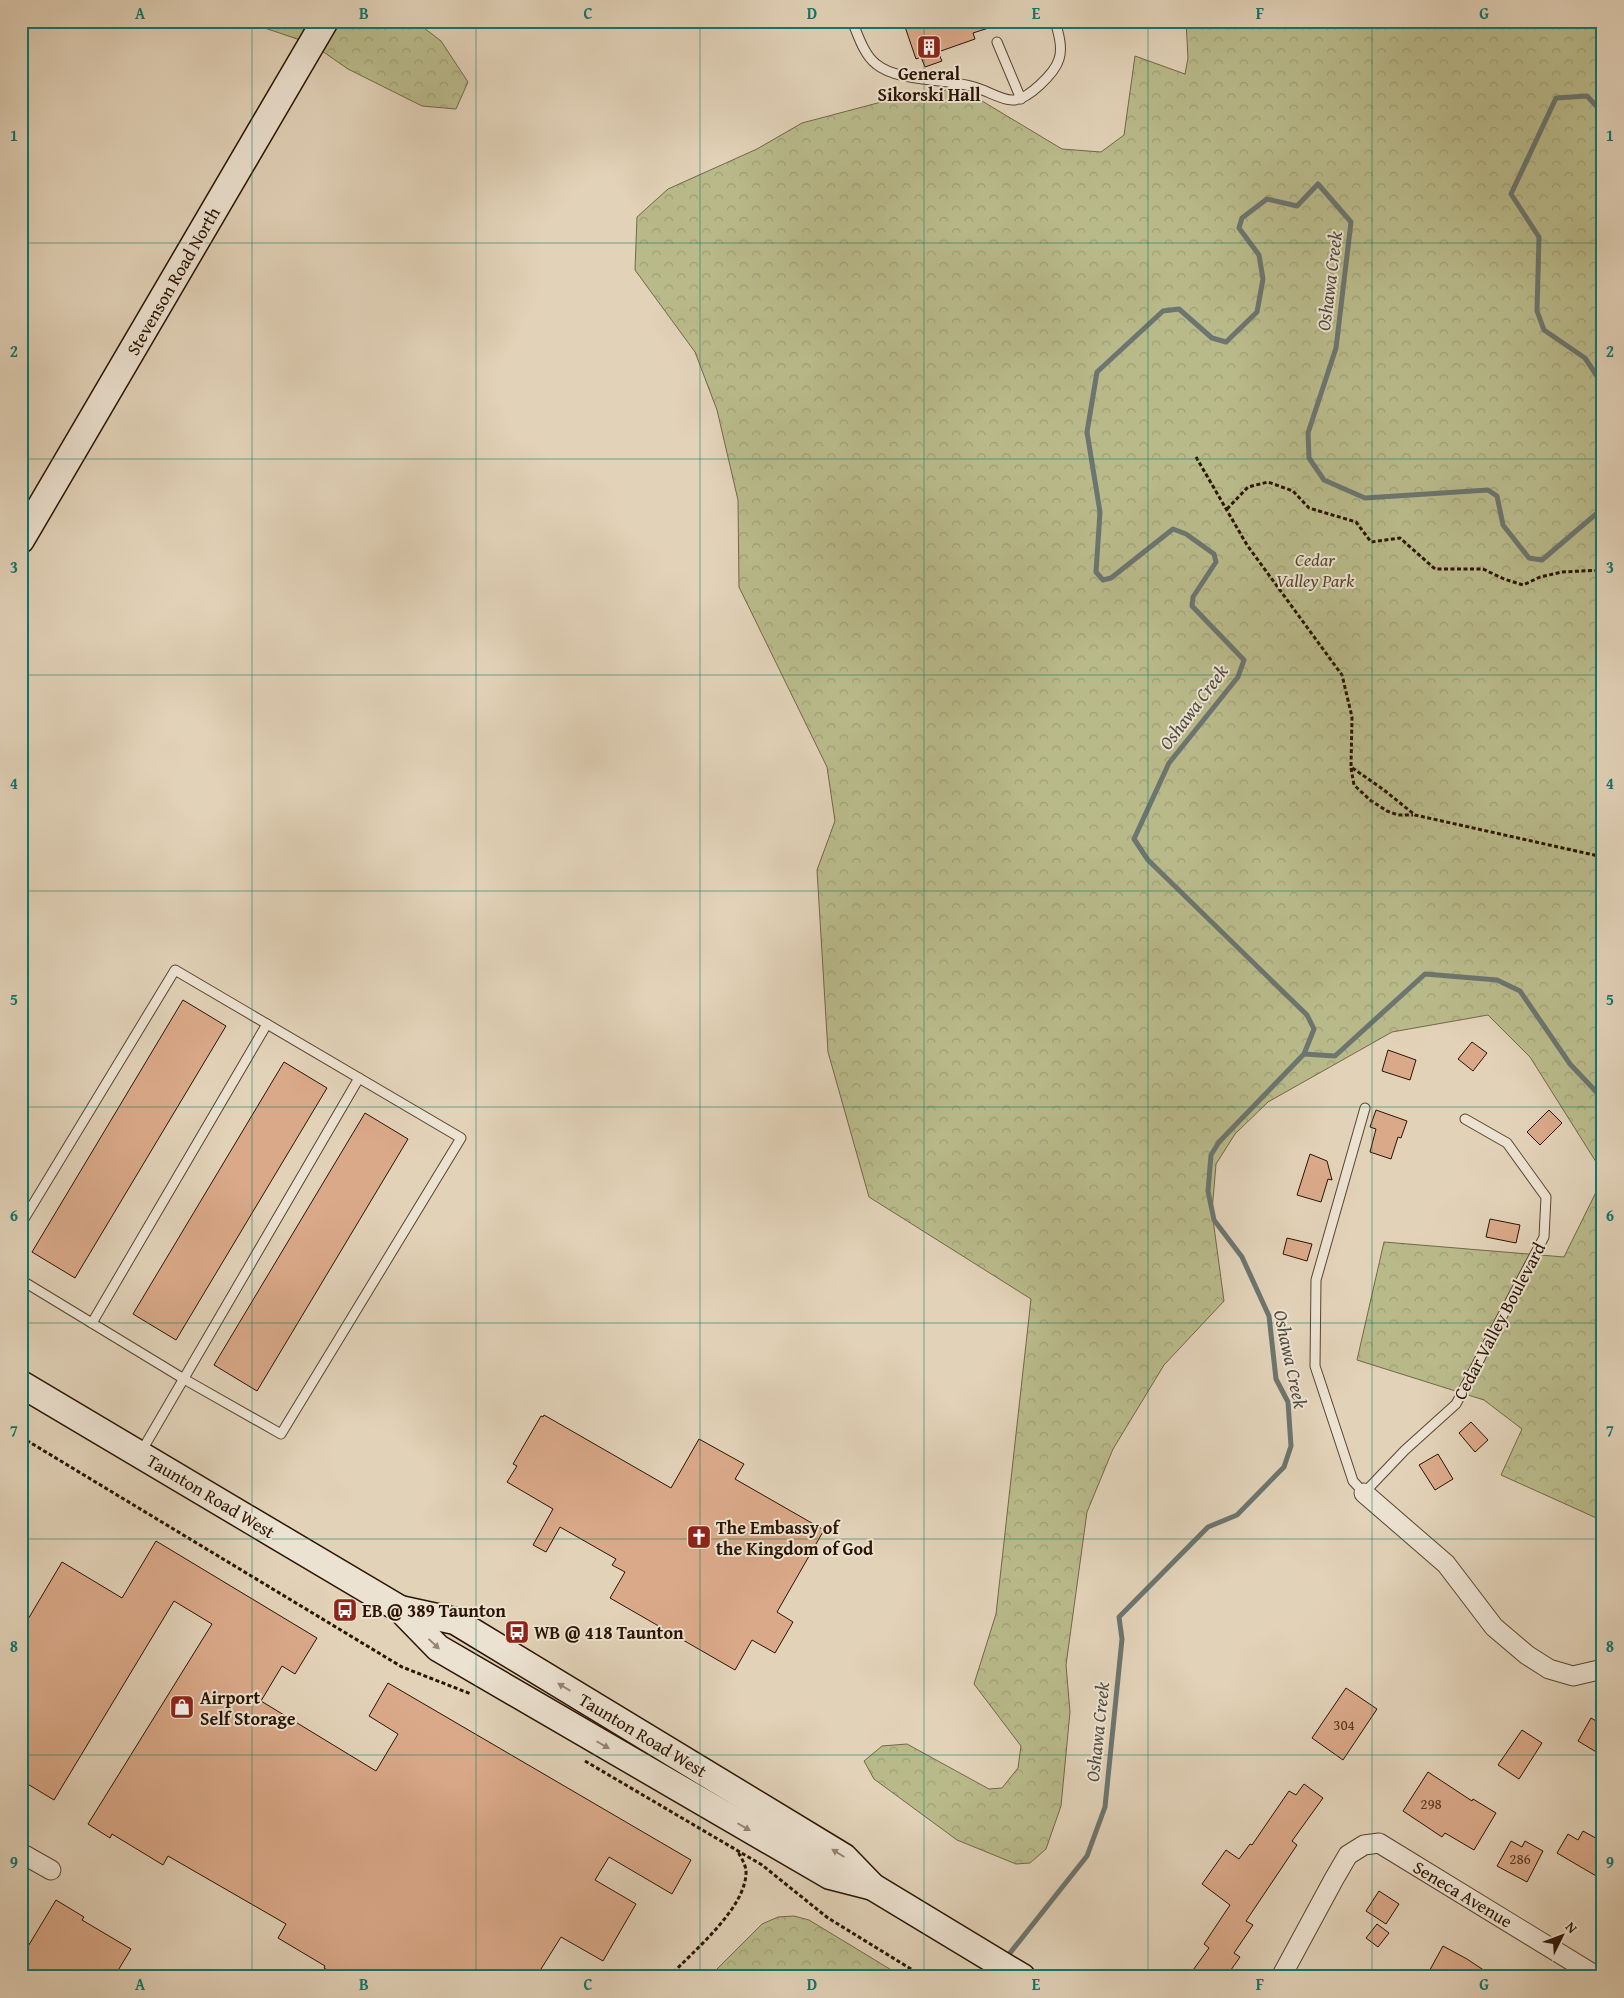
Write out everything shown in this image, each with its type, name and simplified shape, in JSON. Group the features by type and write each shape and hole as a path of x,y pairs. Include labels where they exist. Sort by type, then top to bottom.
{"main road":[{"name":"Stevenson Road North","path":"21,540 325,21"},
{"name":"Taunton Road West","path":"25,1394 140,1454 400,1609 438,1648 526,1701 830,1876 873,1887 1022,1977"}],"street":[{"path":"1364,1493 1446,1564 1494,1627 1527,1655 1549,1669 1573,1676 1603,1669"},
{"name":"Seneca Avenue","path":"1281,1977 1348,1855 1364,1845 1380,1843 1598,1977"},
{"path":"21,1853 51,1870"}],"lane":[{"path":"852,21 870,57 874,63 883,69 898,74 977,88 1012,101 1022,99 1048,78 1059,59 1059,37 1055,21"},
{"path":"997,42 1022,99"},
{"path":"21,1224 175,970 461,1138 280,1434 184,1379 21,1280"},
{"path":"92,1323 268,1024"},
{"path":"140,1454 359,1078"},
{"path":"1364,1493 1353,1481 1315,1366 1315,1356 1316,1280 1365,1108"},
{"name":"Cedar Valley Boulevard","path":"1364,1493 1406,1450 1456,1404 1544,1237 1546,1197 1507,1143 1465,1119"}],"path":[{"path":"1196,457 1248,545 1342,675 1352,717 1351,767 1354,785 1370,800 1398,815 1415,816 1603,857"},
{"path":"1227,509 1248,486 1268,482 1293,491 1309,508 1356,522 1371,542 1400,538 1435,568 1483,569 1504,579 1524,585 1540,577 1562,572 1603,570"},
{"path":"1351,767 1384,790 1415,816"},
{"path":"21,1437 402,1667 473,1695"},
{"path":"578,1757 762,1865 828,1918 924,1977"},
{"path":"669,1977 729,1914 738,1900 745,1883 746,1867 738,1851"}],"green space":[{"path":"244,21 415,21 441,41 468,82 456,109 422,106 348,69 312,44"},
{"name":"Cedar Valley Park","path":"1186,21 1603,21 1603,1173 1530,1057 1488,1015 1392,1032 1268,1102 1235,1134 1216,1164 1212,1212 1224,1301 1164,1365 1113,1449 1087,1512 1066,1665 1070,1712 1061,1806 1046,1849 1030,1863 1016,1864 957,1840 874,1779 864,1761 882,1746 907,1744 989,1789 1002,1788 1018,1768 1021,1746 974,1684 996,1614 1031,1299 869,1197 828,1052 817,870 835,821 827,767 739,587 738,500 717,410 695,352 635,270 637,217 668,189 757,149 802,123 904,96 947,90 977,98 1062,149 1101,152 1124,135 1135,56 1185,74 1188,58"},
{"path":"1603,1178 1603,1521 1501,1475 1522,1429 1484,1400 1357,1360 1384,1242 1564,1257"},
{"path":"794,1916 809,1920 903,1977 709,1977 762,1924 778,1917"}],"building":[{"name":"General Sikorski Hall","path":"903,21 1000,21 1001,24 973,33 975,39 938,52 942,61 925,67 921,57 916,59"},
{"path":"183,1000 226,1026 75,1278 32,1252"},
{"path":"1472,1042 1487,1053 1473,1071 1458,1059"},
{"path":"1388,1050 1416,1060 1410,1080 1382,1071"},
{"path":"284,1062 327,1088 176,1340 133,1314"},
{"path":"1376,1110 1407,1121 1401,1138 1398,1137 1391,1159 1370,1152 1376,1129 1370,1127"},
{"path":"1549,1110 1562,1123 1540,1145 1527,1132"},
{"path":"365,1113 408,1139 257,1391 214,1365"},
{"path":"1310,1154 1327,1161 1332,1180 1328,1179 1321,1202 1297,1195"},
{"path":"1490,1219 1520,1225 1516,1243 1486,1237"},
{"path":"1287,1238 1312,1244 1307,1261 1283,1254"},
{"name":"The Embassy of the Kingdom of God","path":"544,1415 671,1488 699,1439 744,1464 735,1479 824,1530 777,1612 793,1622 775,1653 752,1640 735,1670 610,1598 625,1572 612,1565 616,1559 560,1527 546,1552 533,1545 553,1509 507,1482 517,1466 513,1464 541,1416 543,1417"},
{"path":"1471,1422 1488,1440 1475,1452 1459,1433"},
{"path":"1438,1454 1453,1479 1435,1490 1419,1465"},
{"name":"Airport Self Storage","path":"156,1541 317,1638 295,1674 282,1666 261,1701 376,1771 398,1734 369,1716 388,1683 691,1860 672,1894 609,1857 595,1880 636,1904 603,1961 561,1937 536,1977 338,1977 324,1968 325,1966 278,1938 286,1924 168,1856 163,1865 112,1834 110,1838 88,1824 212,1624 174,1601 54,1800 21,1780 21,1631 62,1562 122,1598"},
{"path":"1346,1688 1377,1709 1343,1760 1312,1738"},
{"path":"1591,1718 1603,1725 1603,1756 1578,1741"},
{"path":"1522,1730 1542,1743 1519,1779 1498,1765"},
{"path":"1428,1772 1472,1801 1473,1799 1496,1813 1474,1850 1445,1833 1442,1837 1403,1811"},
{"path":"1304,1784 1323,1798 1292,1841 1297,1845 1246,1921 1253,1925 1234,1953 1240,1957 1226,1977 1188,1977 1209,1948 1204,1944 1230,1905 1202,1884 1226,1850 1239,1859 1250,1844 1252,1845 1289,1791 1296,1795"},
{"path":"1583,1831 1603,1842 1603,1880 1557,1853 1568,1834 1578,1840"},
{"path":"1511,1841 1522,1847 1525,1841 1543,1851 1527,1882 1497,1866"},
{"path":"1379,1891 1399,1904 1386,1924 1366,1911"},
{"path":"56,1900 84,1917 82,1920 131,1949 114,1977 21,1977 21,1958"},
{"path":"1377,1924 1389,1933 1378,1947 1366,1938"},
{"path":"1443,1946 1467,1959 1494,1977 1426,1977"}],"waterway":[{"name":"Oshawa Creek","path":"1603,113 1587,96 1556,98 1511,194 1539,237 1537,311 1544,330 1585,358 1603,385"},
{"name":"Oshawa Creek","path":"1006,1958 1087,1856 1105,1807 1122,1639 1119,1617 1208,1527 1237,1515 1284,1467 1291,1446 1288,1402 1276,1379 1269,1316 1242,1257 1214,1220 1208,1191 1211,1155 1219,1142 1304,1054 1314,1029 1307,1015 1148,860 1134,839 1169,763 1238,677 1244,660 1192,606 1193,597 1216,562 1214,554 1186,534 1173,529 1111,578 1103,580 1096,572 1100,512 1087,432 1097,372 1163,311 1179,309 1212,338 1226,342 1257,312 1263,279 1259,255 1239,228 1242,218 1267,199 1297,206 1318,184 1351,222 1336,348 1308,433 1309,458 1324,480 1365,498 1488,490 1497,496 1503,525 1529,558 1542,560 1603,508"},
{"path":"1304,1054 1335,1056 1425,974 1497,980 1520,991 1570,1064 1603,1099"}],"place":[{"name":"General Sikorski Hall","path":"929,47"},
{"name":"The Embassy of the Kingdom of God","path":"699,1537"},
{"name":"EB @ 389 Taunton","path":"345,1610"},
{"name":"WB @ 418 Taunton","path":"517,1632"},
{"name":"Airport Self Storage","path":"182,1707"}]}
